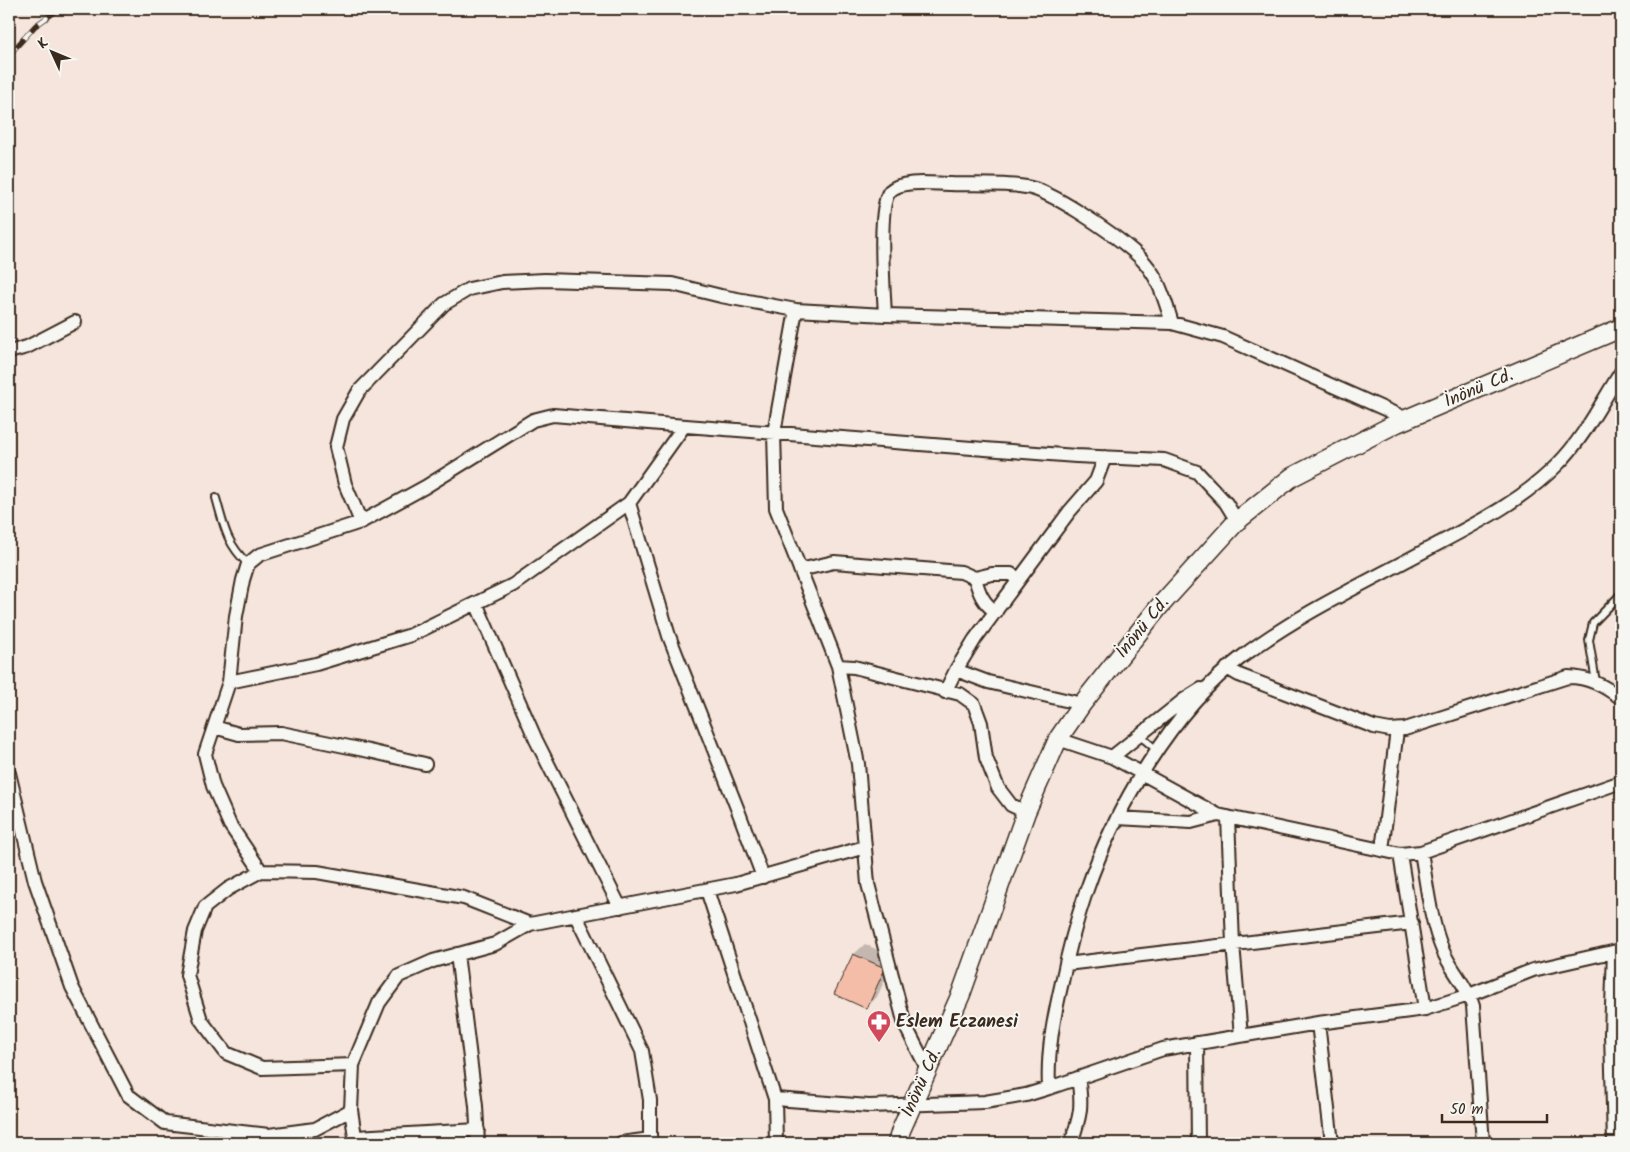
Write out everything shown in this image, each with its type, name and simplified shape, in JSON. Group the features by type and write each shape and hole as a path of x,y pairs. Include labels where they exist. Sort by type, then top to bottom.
{"street":[{"path":"885,315 884,205 890,191 901,185 914,184 1027,186 1052,196 1134,251 1153,274 1166,303 1172,323"},
{"path":"361,522 345,484 336,446 343,419 359,391 444,304 469,289 502,282 545,280 672,284 721,296 796,310 885,315 1172,323 1223,337 1407,419"},
{"path":"796,310 774,433 776,508 838,666 858,764 868,884 904,1025 928,1070"},
{"path":"9,352 27,347 75,322"},
{"name":"İnönü Cd.","path":"897,1143 901,1130 962,994 1026,812 1058,739 1082,704 1158,608 1237,521 1292,478 1407,419 1621,328"},
{"path":"1049,1088 1050,1039 1075,926 1090,881 1118,818 1142,774 1180,719 1227,668 1257,645 1298,619 1496,512 1530,488 1557,465 1575,444 1621,372"},
{"path":"261,871 230,824 213,786 205,754 229,682 236,616 242,580 248,564 259,555 361,522 426,487 533,420 553,414 774,433 1164,460 1197,472 1226,503 1237,521"},
{"path":"229,682 316,664 411,634 513,585 629,503 684,426"},
{"path":"945,692 956,670 1019,579 1069,512 1096,481 1105,457"},
{"path":"629,503 669,636 763,878"},
{"path":"800,570 834,562 960,572 975,578 992,574 1011,574 1019,579"},
{"path":"975,578 980,596 987,606 996,612"},
{"path":"476,603 536,740 620,907"},
{"path":"838,666 854,668 945,692 960,694 974,704 981,723 986,758 998,788 1011,805 1026,812"},
{"path":"1227,668 1239,675 1374,727 1397,730 1558,679 1578,677 1596,682 1621,698"},
{"path":"956,670 988,682 1082,704"},
{"path":"1112,757 1190,695 1209,686"},
{"path":"214,727 239,734 280,733 425,764"},
{"path":"1382,850 1397,730"},
{"path":"1058,739 1112,757 1223,816 1400,854 1421,852 1621,782"},
{"path":"9,772 35,881 72,987 128,1095 165,1124 269,1135 315,1129 351,1110"},
{"path":"1118,818 1191,822 1223,816"},
{"path":"1223,816 1241,1036"},
{"path":"478,1130 356,1140 351,1110 353,1065 379,1003 399,976 433,961 495,944 530,924 763,878 865,847"},
{"path":"1421,852 1431,912 1439,939 1451,967 1469,995 1474,1012 1483,1143"},
{"path":"1400,854 1426,1009"},
{"path":"353,1065 262,1068 226,1053 201,1020 187,975 194,931 205,907 228,889 261,871 317,872 464,898 530,924"},
{"path":"707,890 775,1099 776,1143"},
{"path":"576,916 642,1051 650,1100 651,1141 621,1143"},
{"path":"1066,964 1412,923"},
{"path":"775,1099 869,1106 985,1102 1026,1095 1162,1049 1318,1023 1426,1009 1469,995 1533,970 1618,951 1611,1033 1614,1143"},
{"path":"457,954 476,1106 478,1143"},
{"path":"1318,1023 1332,1143"},
{"path":"1197,1043 1198,1143"},
{"path":"1071,1143 1080,1116 1081,1094 1078,1078"}],"lane":[{"path":"216,498 225,532 235,552 248,564"},
{"path":"1596,682 1589,640 1593,623 1621,594"},
{"path":"1139,735 1158,751"}],"building":[{"path":"853,954 885,968 867,1009 834,994"}],"railway":[{"path":"9,55 35,26 59,9"}],"place":[{"name":"Eslem Eczanesi","path":"879,1043"}]}
